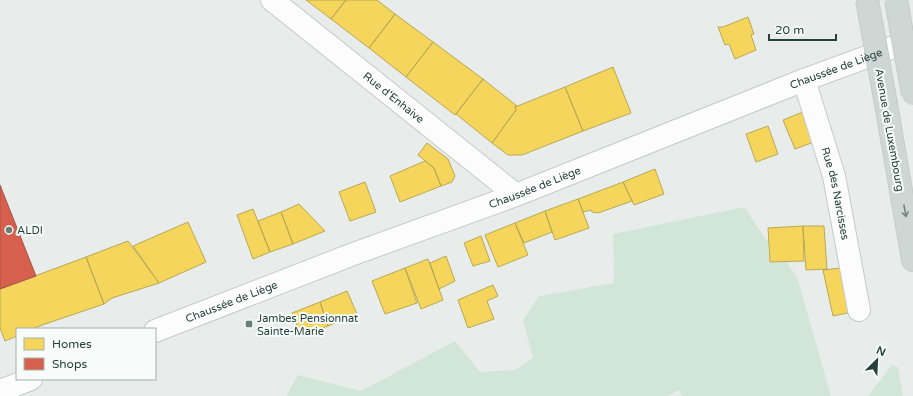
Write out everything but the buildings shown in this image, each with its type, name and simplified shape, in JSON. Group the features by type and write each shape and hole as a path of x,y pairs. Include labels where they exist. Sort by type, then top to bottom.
{"main road":[{"name":"Avenue de Luxembourg","path":"867,0 913,260"},
{"path":"896,0 913,94"}],"street":[{"name":"Rue d'Enhaive","path":"272,0 516,195"},
{"name":"Chaussée de Liège","path":"156,331 356,253 516,195 804,80 913,40"},
{"name":"Rue des Narcisses","path":"804,80 834,176 859,310"},
{"path":"0,391 28,380"}],"green space":[{"path":"744,207 768,242 769,263 787,262 798,280 831,396 682,396 679,390 667,396 286,396 298,375 361,391 455,341 480,372 515,370 533,358 523,320 539,296 614,283 613,234"},
{"path":"892,365 898,367 903,396 868,396"}],"place":[{"name":"ALDI","path":"9,230"},
{"name":"Jambes Pensionnat Sainte-Marie","path":"249,324"}]}
